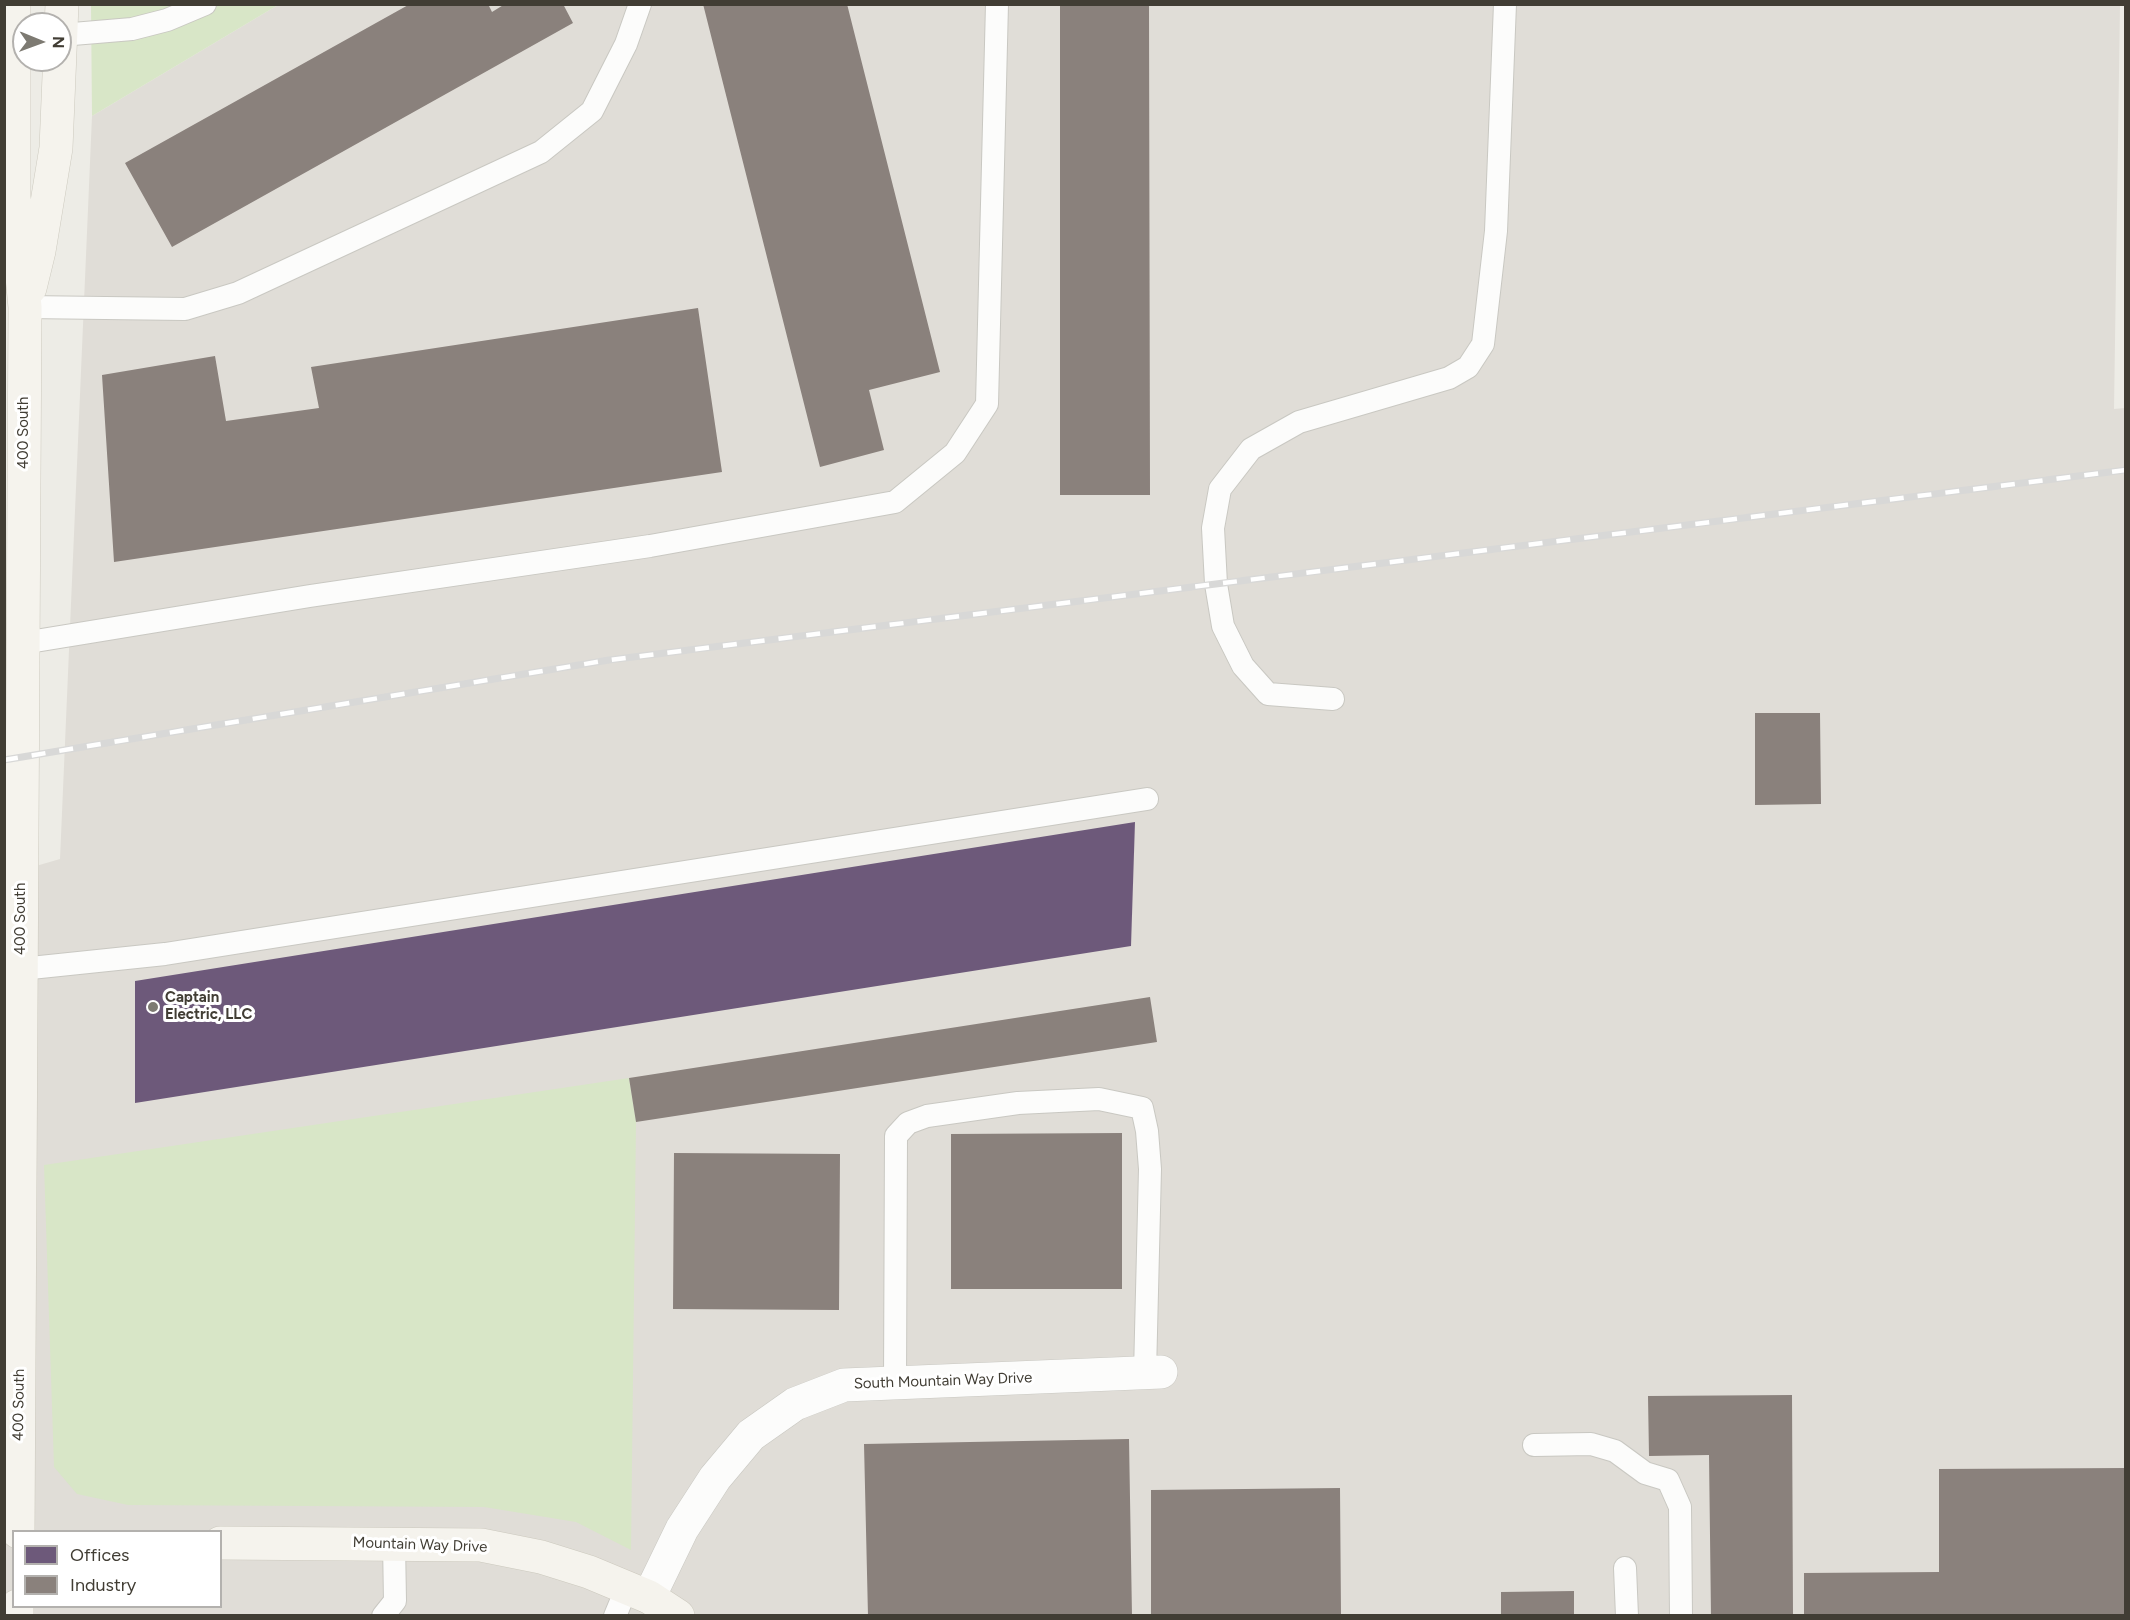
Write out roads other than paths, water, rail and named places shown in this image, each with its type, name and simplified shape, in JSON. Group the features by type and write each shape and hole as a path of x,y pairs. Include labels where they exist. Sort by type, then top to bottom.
{"street":[{"name":"400 South","path":"14,4 14,197 25,307"},
{"name":"400 South","path":"18,1530 12,1323 21,969 22,643 14,448 25,307 39,252 55,160 59,72"},
{"name":"South Mountain Way Drive","path":"630,1600 682,1529 715,1478 751,1435 795,1404 844,1385 1153,1373"},
{"name":"Mountain Way Drive","path":"222,1543 482,1545 541,1557 589,1572 630,1600 678,1616"}],"lane":[{"path":"72,21 132,29 167,20 205,4"},
{"path":"25,307 184,309 228,296 541,152 592,111 626,44 640,4"},
{"path":"22,643 310,596 650,546 895,502 955,453 987,404 996,4"},
{"path":"1333,699 1268,694 1243,666 1223,626 1216,584 1213,528 1220,489 1251,449 1299,422 1449,378 1468,367 1483,344 1496,231 1505,4"},
{"path":"21,969 165,954 1147,799"},
{"path":"895,1383 896,1136 908,1123 927,1116 1018,1102 1099,1099 1142,1108 1147,1131 1150,1169 1153,1373"},
{"path":"1534,1444 1591,1444 1615,1451 1645,1473 1668,1480 1680,1507 1681,1616"},
{"path":"383,1616 394,1601 394,1543"},
{"path":"1625,1568 1627,1616"}],"railway":[{"path":"4,760 609,660 2126,470"}],"place":[{"name":"Captain Electric, LLC","path":"153,1007"}]}
